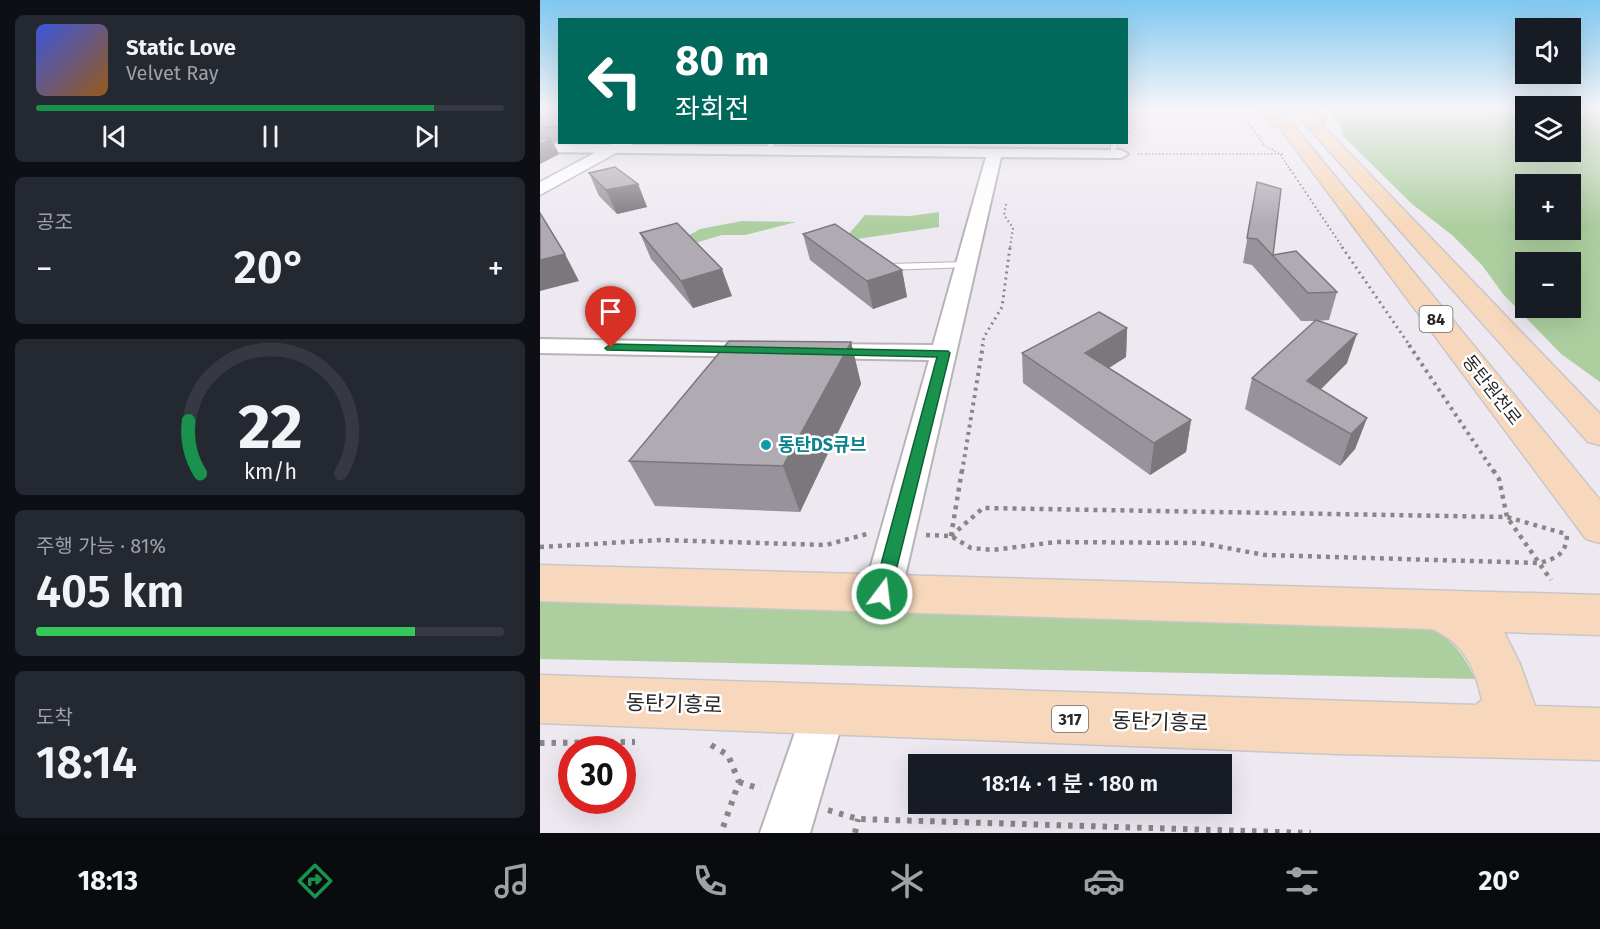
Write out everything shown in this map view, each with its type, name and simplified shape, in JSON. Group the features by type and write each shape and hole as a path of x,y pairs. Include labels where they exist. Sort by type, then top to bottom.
{"main road":[{"name":"동탄원천로","path":"1311,148 1600,528"},
{"name":"84","path":"1340,148 1600,434"},
{"path":"540,583 1600,615"},
{"path":"1435,610 1468,625 1487,644 1501,674 1510,710 1486,731"},
{"name":"동탄기흥로","path":"540,699 1337,728 1600,734"}],"street":[{"path":"540,178 606,148"},
{"path":"540,189 607,148"},
{"path":"840,148 995,152 1116,150"},
{"path":"882,594 995,152"},
{"path":"540,346 944,353"},
{"path":"785,833 824,710"}],"lane":[{"path":"887,267 967,265"}],"path":[{"path":"1269,148 1280,154 1499,479 1507,517 1540,563"},
{"path":"1116,150 1288,154"},
{"path":"951,536 984,337 1002,307 1013,228 1004,215 1008,194"},
{"path":"983,508 1507,517 1567,534 1567,547 1558,558 1540,563 1265,555 1200,543 1056,542 993,550 971,548 951,536 983,508"},
{"path":"540,546 661,540 837,545 859,533"},
{"path":"540,743 645,742"},
{"path":"703,742 717,747 728,755 739,782 721,833"},
{"path":"855,833 858,819 1311,833"}],"green space":[{"path":"1355,148 1515,148 1515,162 1581,162 1581,148 1600,148 1600,382 1561,354 1526,318 1581,318 1581,252 1515,252 1515,306 1482,265 1452,235 1412,204"},
{"path":"939,212 939,227 843,241 865,215 910,216"},
{"path":"742,221 796,222 745,235 722,235 655,255 700,229"},
{"path":"540,599 1427,623 1456,647 1475,679 540,659"}],"building":[{"path":"615,167 638,184 606,190 589,173"},
{"path":"1257,182 1281,189 1273,255 1296,251 1337,292 1308,293 1257,239 1247,238"},
{"path":"540,213 565,254 540,260"},
{"path":"677,223 722,269 681,281 640,233"},
{"path":"835,224 902,270 867,281 803,234"},
{"path":"1099,312 1127,328 1085,353 1191,420 1154,443 1022,353"},
{"path":"1316,320 1357,334 1307,381 1367,418 1351,434 1252,378"},
{"path":"729,341 851,342 783,466 629,461"}],"place":[{"name":"동탄DS큐브","path":"766,445"}],"route":[{"path":"611,348 944,353 882,594"}]}
